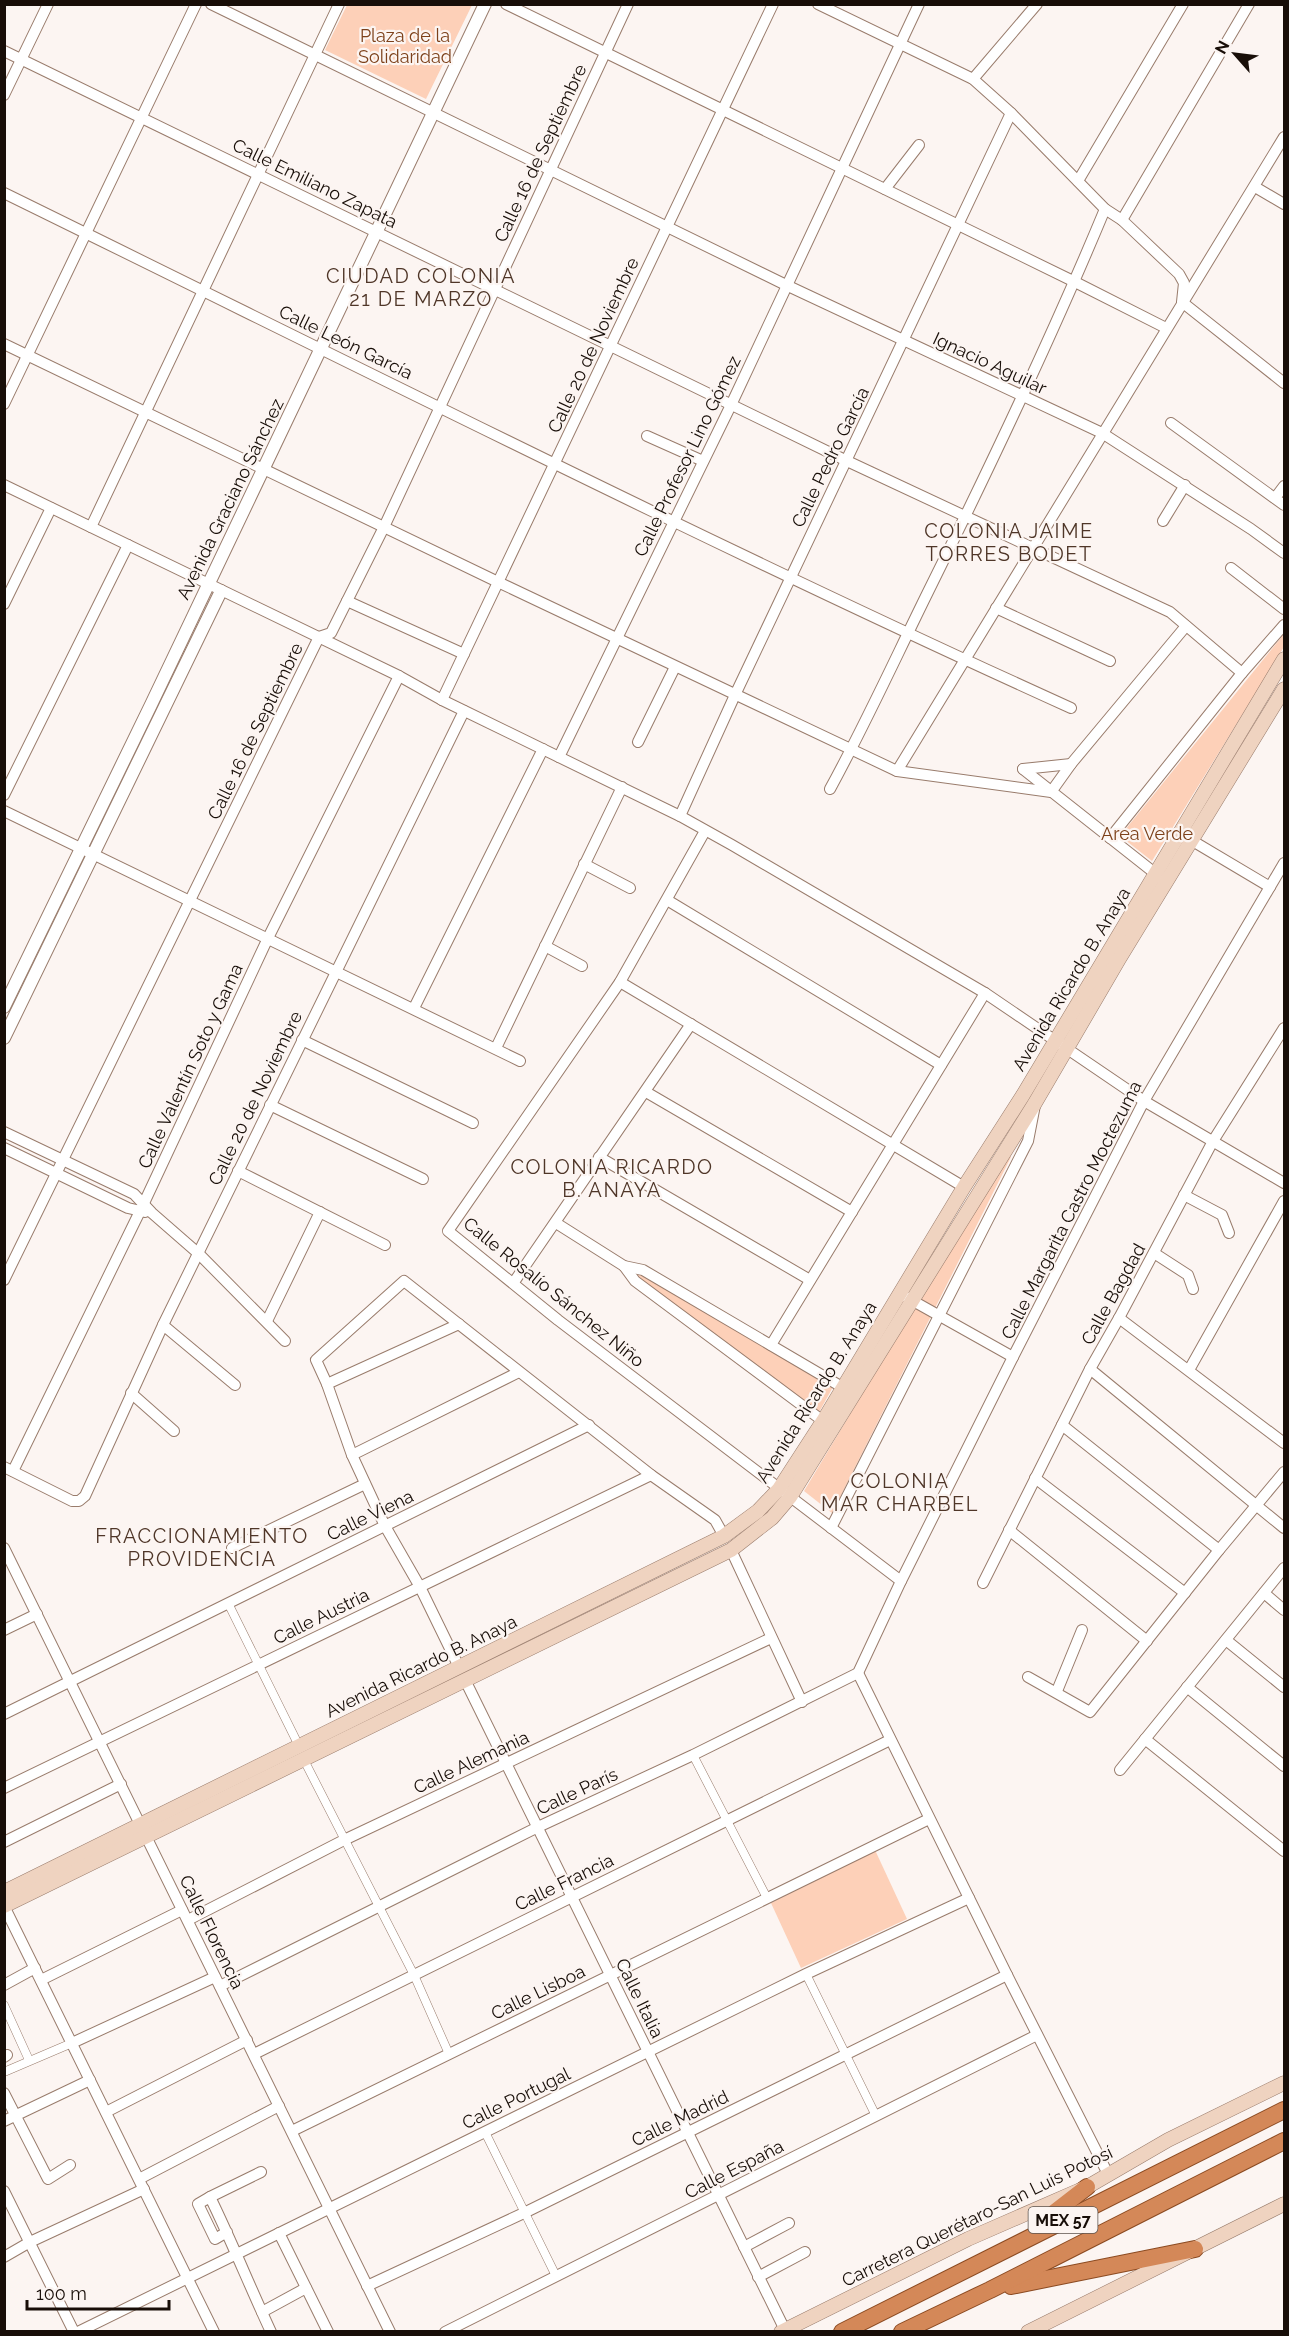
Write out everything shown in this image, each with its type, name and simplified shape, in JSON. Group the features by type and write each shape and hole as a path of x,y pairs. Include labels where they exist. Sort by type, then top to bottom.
{"highway":[{"name":"MEX 57","path":"842,2331 1284,2110"},
{"name":"MEX 57","path":"902,2331 990,2290 1284,2141"},
{"path":"1008,2248 1087,2187"},
{"path":"990,2290 1196,2248"}],"main road":[{"name":"Avenida Ricardo B. Anaya","path":"462,1673 528,1650 730,1550 772,1518 842,1388 1035,1103 1066,1049 1155,873 1284,659"},
{"name":"Avenida Ricardo B. Anaya","path":"4,1892 304,1760 400,1704 462,1673 522,1636 724,1536 785,1493 906,1296 964,1187 1054,1041 1166,882 1284,689"},
{"path":"522,1636 528,1650"},
{"name":"Avenida Ricardo B. Anaya","path":"4,1906 298,1746 400,1704"},
{"name":"Carretera Querétaro-San Luis Potosí","path":"783,2331 968,2239 1087,2187 1168,2140 1284,2083"},
{"path":"1028,2331 1284,2205"}],"street":[{"path":"4,95 48,4"},
{"path":"4,404 196,4"},
{"name":"Ignacio Aguilar","path":"211,4 786,285 1102,433 1251,528 1284,553"},
{"path":"91,527 339,4"},
{"name":"Avenida Graciano Sánchez","path":"4,1038 207,584 266,470 485,4"},
{"path":"506,4 1166,328"},
{"name":"Calle 16 de Septiembre","path":"4,1280 319,638 331,633 384,527 628,4"},
{"name":"Calle 20 de Noviembre","path":"442,700 773,4"},
{"path":"818,4 973,78 1106,209 1122,220 1179,274 1184,283 1182,302"},
{"name":"Calle Profesor Lino Gómez","path":"559,757 731,405 919,4"},
{"path":"973,78 1037,4"},
{"path":"1078,181 1183,4"},
{"path":"1122,220 1249,4"},
{"name":"Calle Emiliano Zapata","path":"4,51 142,116 847,461 1170,612 1242,673"},
{"name":"Calle Pedro García","path":"680,816 1011,113"},
{"path":"897,771 1284,136"},
{"path":"885,189 919,145"},
{"path":"1255,187 1284,204"},
{"name":"Calle León García","path":"4,193 673,521 908,634 1071,708"},
{"path":"830,789 966,516 1075,282 1106,209"},
{"path":"1182,302 1284,383"},
{"path":"4,344 675,667 897,771 1051,792"},
{"path":"1171,423 1280,502 1284,486"},
{"path":"647,436 703,461"},
{"path":"4,485 399,676 464,711 680,816 985,993 1144,1101 1284,1183"},
{"path":"1163,521 1185,485"},
{"path":"4,604 51,508"},
{"path":"4,795 128,544"},
{"path":"1231,568 1284,609"},
{"name":"Avenida Graciano Sánchez","path":"4,1007 88,851 221,591"},
{"path":"347,601 464,654"},
{"path":"996,608 1110,661"},
{"path":"1110,838 1242,673 1284,625"},
{"path":"1051,792 1071,764 1186,626"},
{"path":"638,742 675,667"},
{"name":"Calle Valentín Soto y Gama","path":"9,1469 142,1207 268,938 399,676"},
{"name":"Calle 20 de Noviembre","path":"9,1469 72,1501 79,1501 85,1496 163,1325 464,711"},
{"path":"414,1008 543,749"},
{"path":"1071,764 1023,769 1166,882"},
{"path":"496,1047 622,787"},
{"path":"4,811 496,1047 520,1061"},
{"name":"Calle Rosalío Sánchez Niño","path":"705,831 620,982 448,1230 558,1320 901,1581"},
{"path":"1191,840 1270,887"},
{"name":"Calle Margarita Castro Moctezuma","path":"901,1581 1144,1101 1284,863"},
{"path":"584,864 630,888"},
{"path":"667,900 941,1065"},
{"path":"545,946 582,966"},
{"path":"620,982 964,1187"},
{"path":"771,1346 985,993"},
{"path":"514,1282 691,1024"},
{"name":"Calle Bagdad","path":"983,1583 1090,1369 1213,1141 1284,1028"},
{"path":"302,1040 473,1122"},
{"path":"646,1092 852,1212"},
{"path":"831,1528 1028,1141 1035,1103"},
{"path":"270,1105 423,1179"},
{"path":"4,1132 134,1194 142,1207"},
{"path":"4,1148 152,1213 199,1254 285,1341"},
{"path":"599,1157 810,1280"},
{"path":"238,1171 385,1245"},
{"path":"1184,1195 1222,1215 1229,1233"},
{"path":"1189,1370 1284,1201"},
{"path":"267,1321 320,1212"},
{"path":"556,1223 624,1266 635,1281 823,1421"},
{"path":"1154,1253 1188,1275 1193,1289"},
{"path":"624,1266 643,1269 842,1388"},
{"name":"Calle Italia","path":"459,1324 404,1281 316,1360 317,1367 327,1384 351,1455 385,1526 420,1587 688,2132 783,2331"},
{"path":"906,1296 1013,1357"},
{"path":"1119,1318 1284,1443"},
{"path":"327,1384 459,1324 651,1475 715,1520 724,1536"},
{"path":"163,1325 235,1385"},
{"path":"1090,1369 1284,1528"},
{"path":"351,1455 519,1372"},
{"path":"131,1393 174,1431"},
{"name":"Calle Viena","path":"4,1714 589,1425"},
{"path":"1062,1425 1219,1550"},
{"path":"1028,1677 1057,1691 1090,1712 1284,1472"},
{"name":"Calle Austria","path":"4,1788 651,1475"},
{"path":"1035,1478 1185,1593"},
{"path":"232,1548 365,1484"},
{"path":"1009,1530 1147,1641"},
{"name":"Calle Florencia","path":"5,1549 390,2331"},
{"path":"730,1550 802,1702"},
{"path":"1120,1770 1284,1568"},
{"path":"901,1581 858,1673 1037,2036 1108,2174"},
{"path":"1264,1593 1284,1610"},
{"path":"228,1603 298,1746"},
{"path":"4,1630 37,1614"},
{"path":"1057,1691 1082,1629"},
{"name":"Calle Alemania","path":"188,1920 344,1840 771,1638"},
{"path":"1226,1640 1284,1687"},
{"name":"Calle París","path":"72,2043 218,1981 378,1907 858,1673"},
{"path":"1187,1687 1284,1766"},
{"path":"1145,1739 1284,1851"},
{"name":"Calle Francia","path":"254,2054 890,1740"},
{"path":"693,1755 767,1898"},
{"path":"304,1760 414,1975 449,2054"},
{"path":"4,1842 121,1784"},
{"name":"Calle Lisboa","path":"292,2132 929,1819"},
{"name":"Calle Portugal","path":"76,2331 806,1974 969,1898"},
{"path":"4,1906 214,2331"},
{"path":"41,1980 182,1910"},
{"path":"4,1985 35,1968"},
{"path":"806,1974 876,2116"},
{"name":"Calle Madrid","path":"367,2286 526,2212 1007,1975"},
{"path":"4,2005 29,2060"},
{"name":"Calle España","path":"445,2331 1037,2036"},
{"path":"106,2112 247,2040"},
{"path":"4,2072 72,2043"},
{"path":"4,2121 90,2080"},
{"path":"4,2092 15,2115 54,2175 70,2165"},
{"path":"4,2257 141,2184 279,2106"},
{"path":"485,2132 556,2276"},
{"path":"261,2172 198,2204 214,2239 227,2232 271,2331"},
{"path":"4,2191 76,2331"},
{"path":"744,2247 789,2223"},
{"path":"279,2233 328,2331"},
{"path":"758,2277 805,2252"},
{"path":"262,2312 306,2288"}],"green space":[{"name":"Plaza de la Solidaridad","path":"347,4 472,5 426,99 325,50"},
{"name":"Area Verde","path":"1284,634 1284,647 1152,861 1120,836"},
{"path":"1006,1154 1011,1157 832,1513 804,1491"},
{"path":"637,1273 833,1387 818,1414 637,1278"},
{"path":"875,1850 907,1919 801,1968 771,1903"}],"district":[{"name":"CIUDAD COLONIA 21 DE MARZO","path":"421,288"},
{"name":"COLONIA JAIME TORRES BODET","path":"1009,542"},
{"name":"COLONIA RICARDO B. ANAYA","path":"612,1178"},
{"name":"COLONIA MAR CHARBEL","path":"900,1492"},
{"name":"FRACCIONAMIENTO PROVIDENCIA","path":"202,1548"}]}
